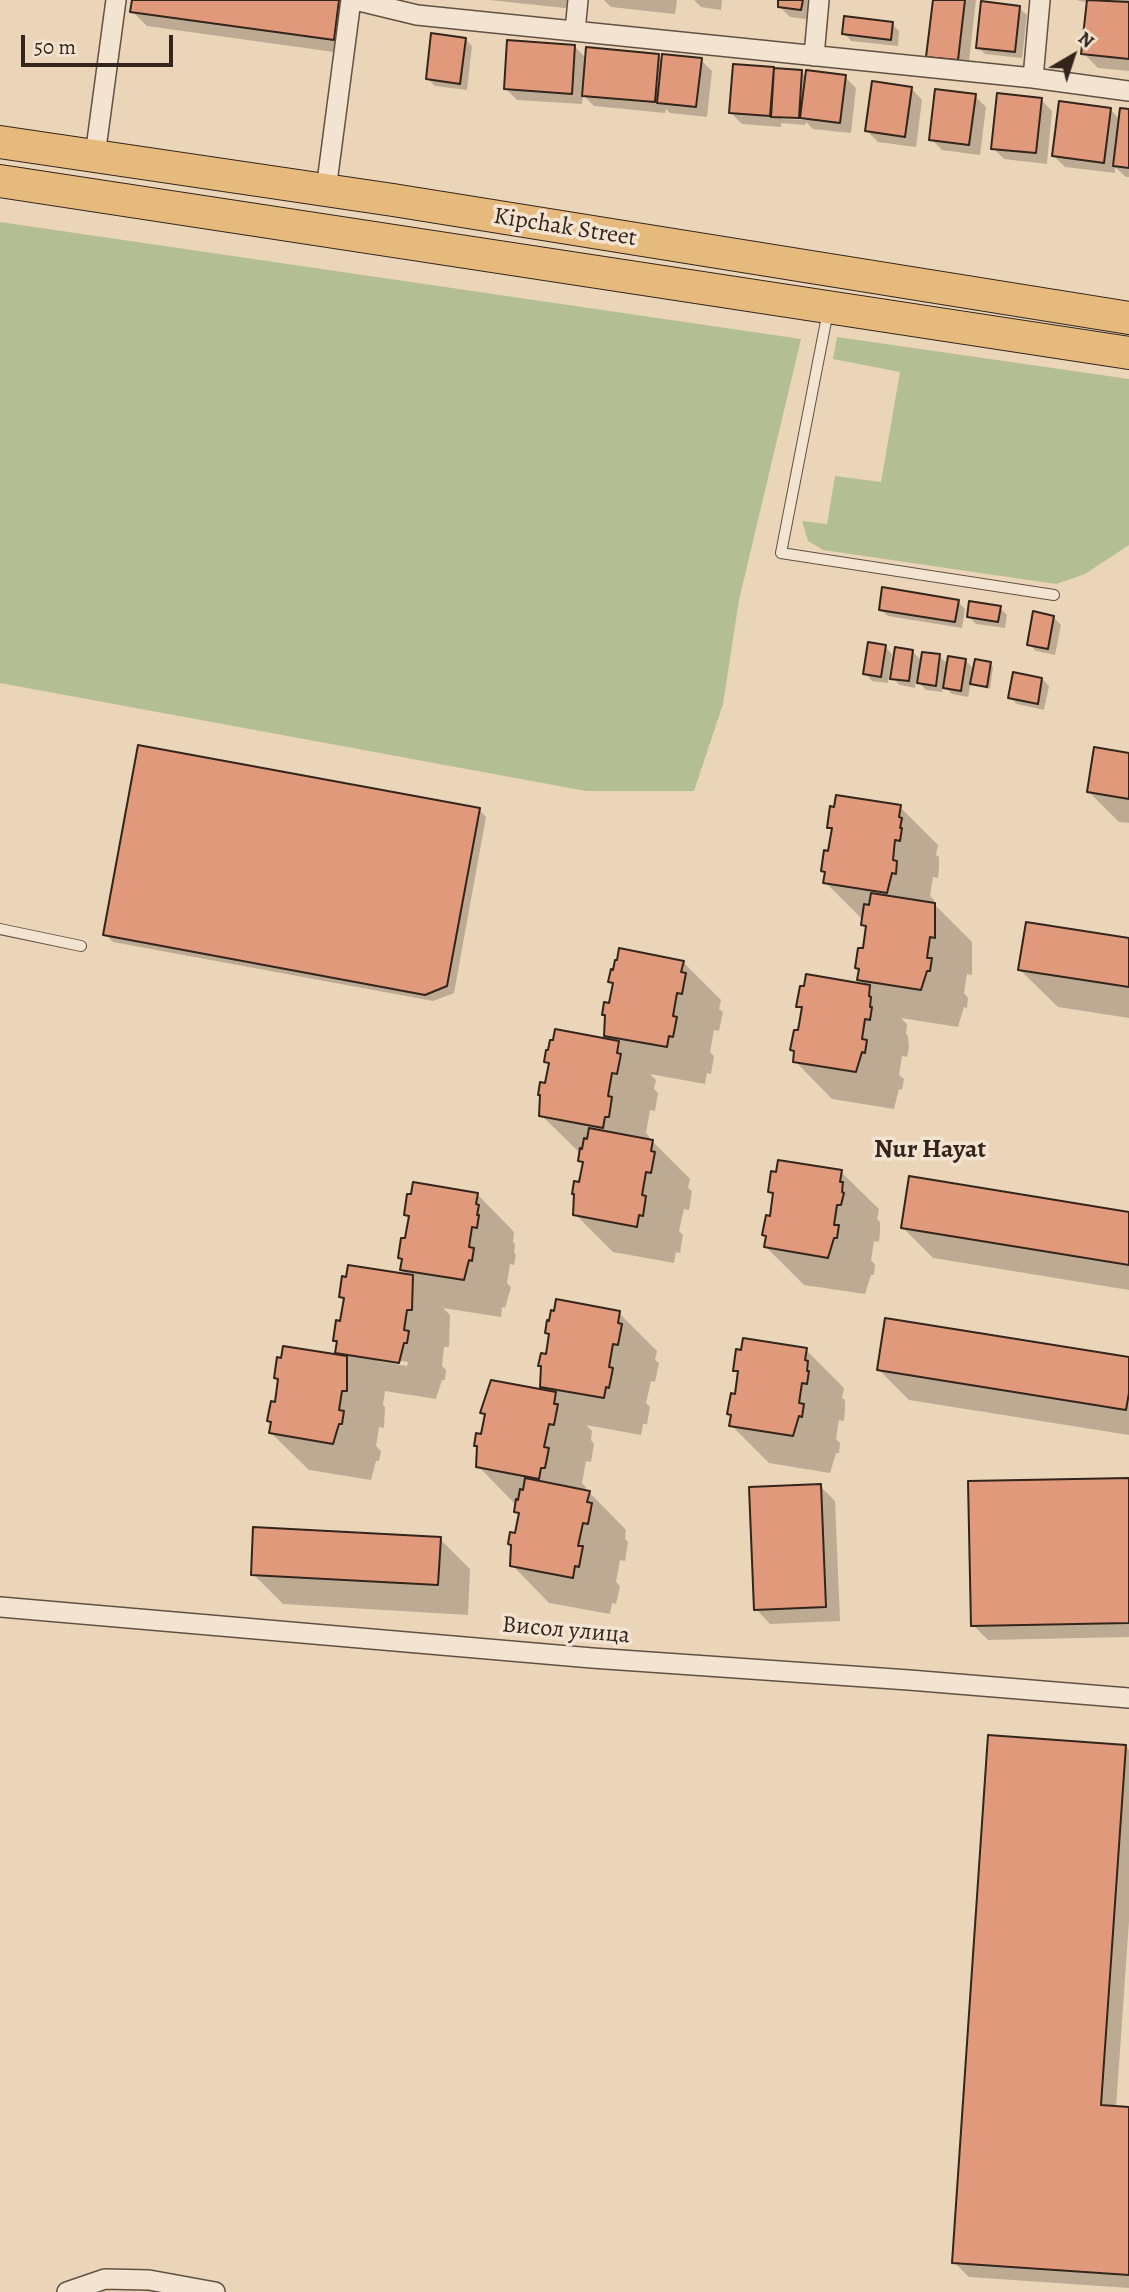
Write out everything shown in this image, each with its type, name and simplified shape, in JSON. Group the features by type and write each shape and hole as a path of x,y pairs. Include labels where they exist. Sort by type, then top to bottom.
{"main road":[{"name":"Kipchak Street","path":"0,142 393,200 1129,318"},
{"name":"Kipchak Street","path":"0,181 1129,353"},
{"path":"390,240 383,235 376,218 382,207 393,200"}],"street":[{"path":"95,156 116,0"},
{"path":"327,190 353,0 392,9 575,32 1129,91"},
{"path":"575,32 578,0"},
{"path":"814,56 819,0"},
{"path":"1032,79 1040,0"},
{"name":"Висол улица","path":"0,1607 578,1657 1129,1698"},
{"path":"67,2292 105,2278 149,2280 178,2288 215,2292"}],"lane":[{"path":"828,307 781,553 1054,595"},
{"path":"0,929 81,946"}],"green space":[{"path":"0,222 801,339 739,600 723,704 694,791 586,791 0,683"},
{"path":"837,337 1129,379 1129,545 1085,574 1056,584 823,550 808,541 802,521 827,524 835,476 881,482 900,372 833,359"}],"building":[{"path":"132,0 339,0 334,40 130,12"},
{"path":"778,0 803,0 801,10 778,7"},
{"path":"933,0 965,0 958,60 926,57"},
{"path":"1087,0 1129,2 1129,59 1081,54"},
{"path":"981,1 1020,6 1015,52 976,48"},
{"path":"844,16 893,22 891,40 842,34"},
{"path":"431,33 466,38 460,84 426,79"},
{"path":"507,40 575,45 572,94 504,89"},
{"path":"586,47 659,54 655,102 582,96"},
{"path":"662,54 702,58 696,107 657,103"},
{"path":"733,64 774,67 770,116 729,113"},
{"path":"774,68 802,70 799,118 771,117"},
{"path":"806,70 846,75 840,123 800,118"},
{"path":"872,81 912,87 905,137 865,131"},
{"path":"935,89 976,94 969,145 929,140"},
{"path":"997,93 1042,98 1036,153 991,149"},
{"path":"1059,101 1111,108 1104,163 1052,156"},
{"path":"1120,108 1129,109 1129,168 1113,166"},
{"path":"882,587 959,600 955,622 879,610"},
{"path":"969,601 1001,606 998,622 967,617"},
{"path":"1033,611 1054,616 1048,649 1027,645"},
{"path":"868,642 886,645 881,677 863,674"},
{"path":"895,647 913,650 909,681 890,679"},
{"path":"922,652 940,654 936,686 917,683"},
{"path":"948,656 966,659 961,691 943,688"},
{"path":"975,659 991,662 987,687 970,684"},
{"path":"1013,672 1042,678 1038,704 1008,698"},
{"path":"138,745 480,808 447,986 425,995 103,935"},
{"path":"1094,747 1129,753 1129,799 1087,792"},
{"path":"836,795 901,805 899,817 902,818 902,828 900,841 895,840 893,860 897,861 896,874 892,873 887,893 823,883 825,872 821,871 824,850 828,851 832,828 827,828 830,806 834,807"},
{"path":"871,893 935,903 935,938 930,937 927,958 932,958 930,971 927,971 921,990 857,980 859,969 855,968 858,948 863,948 866,926 861,925 864,904 869,905"},
{"path":"1026,922 1129,938 1129,987 1018,970"},
{"path":"619,948 684,961 681,972 686,973 682,994 677,993 673,1016 677,1017 673,1037 669,1036 667,1047 604,1036 604,1002 609,1003 613,983 608,982"},
{"path":"806,974 870,985 872,1007 870,1020 865,1019 862,1039 867,1040 865,1053 862,1052 856,1072 793,1062 794,1051 790,1050 794,1030 798,1030 802,1007 796,1007 800,986 804,986"},
{"path":"555,1029 619,1041 617,1053 621,1054 617,1074 612,1073 608,1096 612,1097 609,1117 605,1117 603,1128 539,1116 540,1082 545,1083 549,1063 544,1062 546,1050 550,1040 553,1040"},
{"path":"589,1128 653,1140 651,1151 655,1152 651,1173 646,1172 642,1195 646,1196 643,1216 639,1215 637,1227 573,1215 574,1181 579,1182 583,1162 578,1161 580,1148 582,1149 584,1138 587,1139"},
{"path":"778,1160 842,1170 840,1182 843,1182 844,1193 841,1205 837,1205 834,1225 839,1225 837,1238 834,1238 828,1258 764,1247 766,1236 762,1235 766,1215 770,1216 773,1193 768,1192 771,1171 776,1172"},
{"path":"909,1176 1129,1212 1129,1265 901,1228"},
{"path":"413,1182 478,1193 477,1228 472,1227 469,1247 474,1248 472,1261 469,1260 464,1280 400,1270 402,1259 398,1258 401,1238 405,1238 409,1216 404,1215 407,1194 411,1194"},
{"path":"348,1265 413,1275 412,1310 407,1310 404,1330 409,1331 399,1363 335,1353 337,1341 333,1341 336,1320 340,1321 344,1298 339,1297 342,1276 346,1277"},
{"path":"556,1299 620,1311 618,1323 622,1324 618,1345 613,1344 609,1367 613,1368 604,1398 540,1387 541,1366 538,1366 541,1353 546,1354 549,1334 545,1333 547,1320 549,1321 551,1310 554,1311"},
{"path":"885,1318 1129,1357 1126,1410 877,1370"},
{"path":"743,1338 807,1348 805,1360 808,1361 809,1371 807,1384 802,1383 799,1403 804,1404 802,1417 799,1416 793,1436 729,1426 731,1415 727,1414 731,1393 735,1394 738,1371 733,1371 736,1349 741,1350"},
{"path":"283,1346 347,1356 347,1391 342,1391 339,1410 344,1411 342,1424 339,1424 333,1444 269,1433 271,1422 267,1421 271,1401 275,1402 278,1379 274,1378 277,1357 281,1358"},
{"path":"491,1380 556,1392 554,1404 558,1404 554,1425 549,1424 544,1447 549,1448 545,1468 541,1468 539,1479 476,1467 476,1433 481,1434 485,1414 480,1413"},
{"path":"525,1478 590,1491 587,1502 592,1503 588,1524 583,1523 578,1546 583,1546 579,1567 575,1566 573,1578 510,1566 510,1532 515,1533 519,1513 514,1512 516,1499 518,1500 520,1489 523,1490"},
{"path":"1129,1478 1129,1623 971,1626 968,1481"},
{"path":"821,1484 826,1607 754,1610 749,1487"},
{"path":"253,1527 441,1537 438,1585 251,1575"},
{"path":"988,1735 1126,1745 1101,2105 1129,2107 1129,2275 952,2263"}],"district":[{"name":"Nur Hayat","path":"930,1151"}]}
